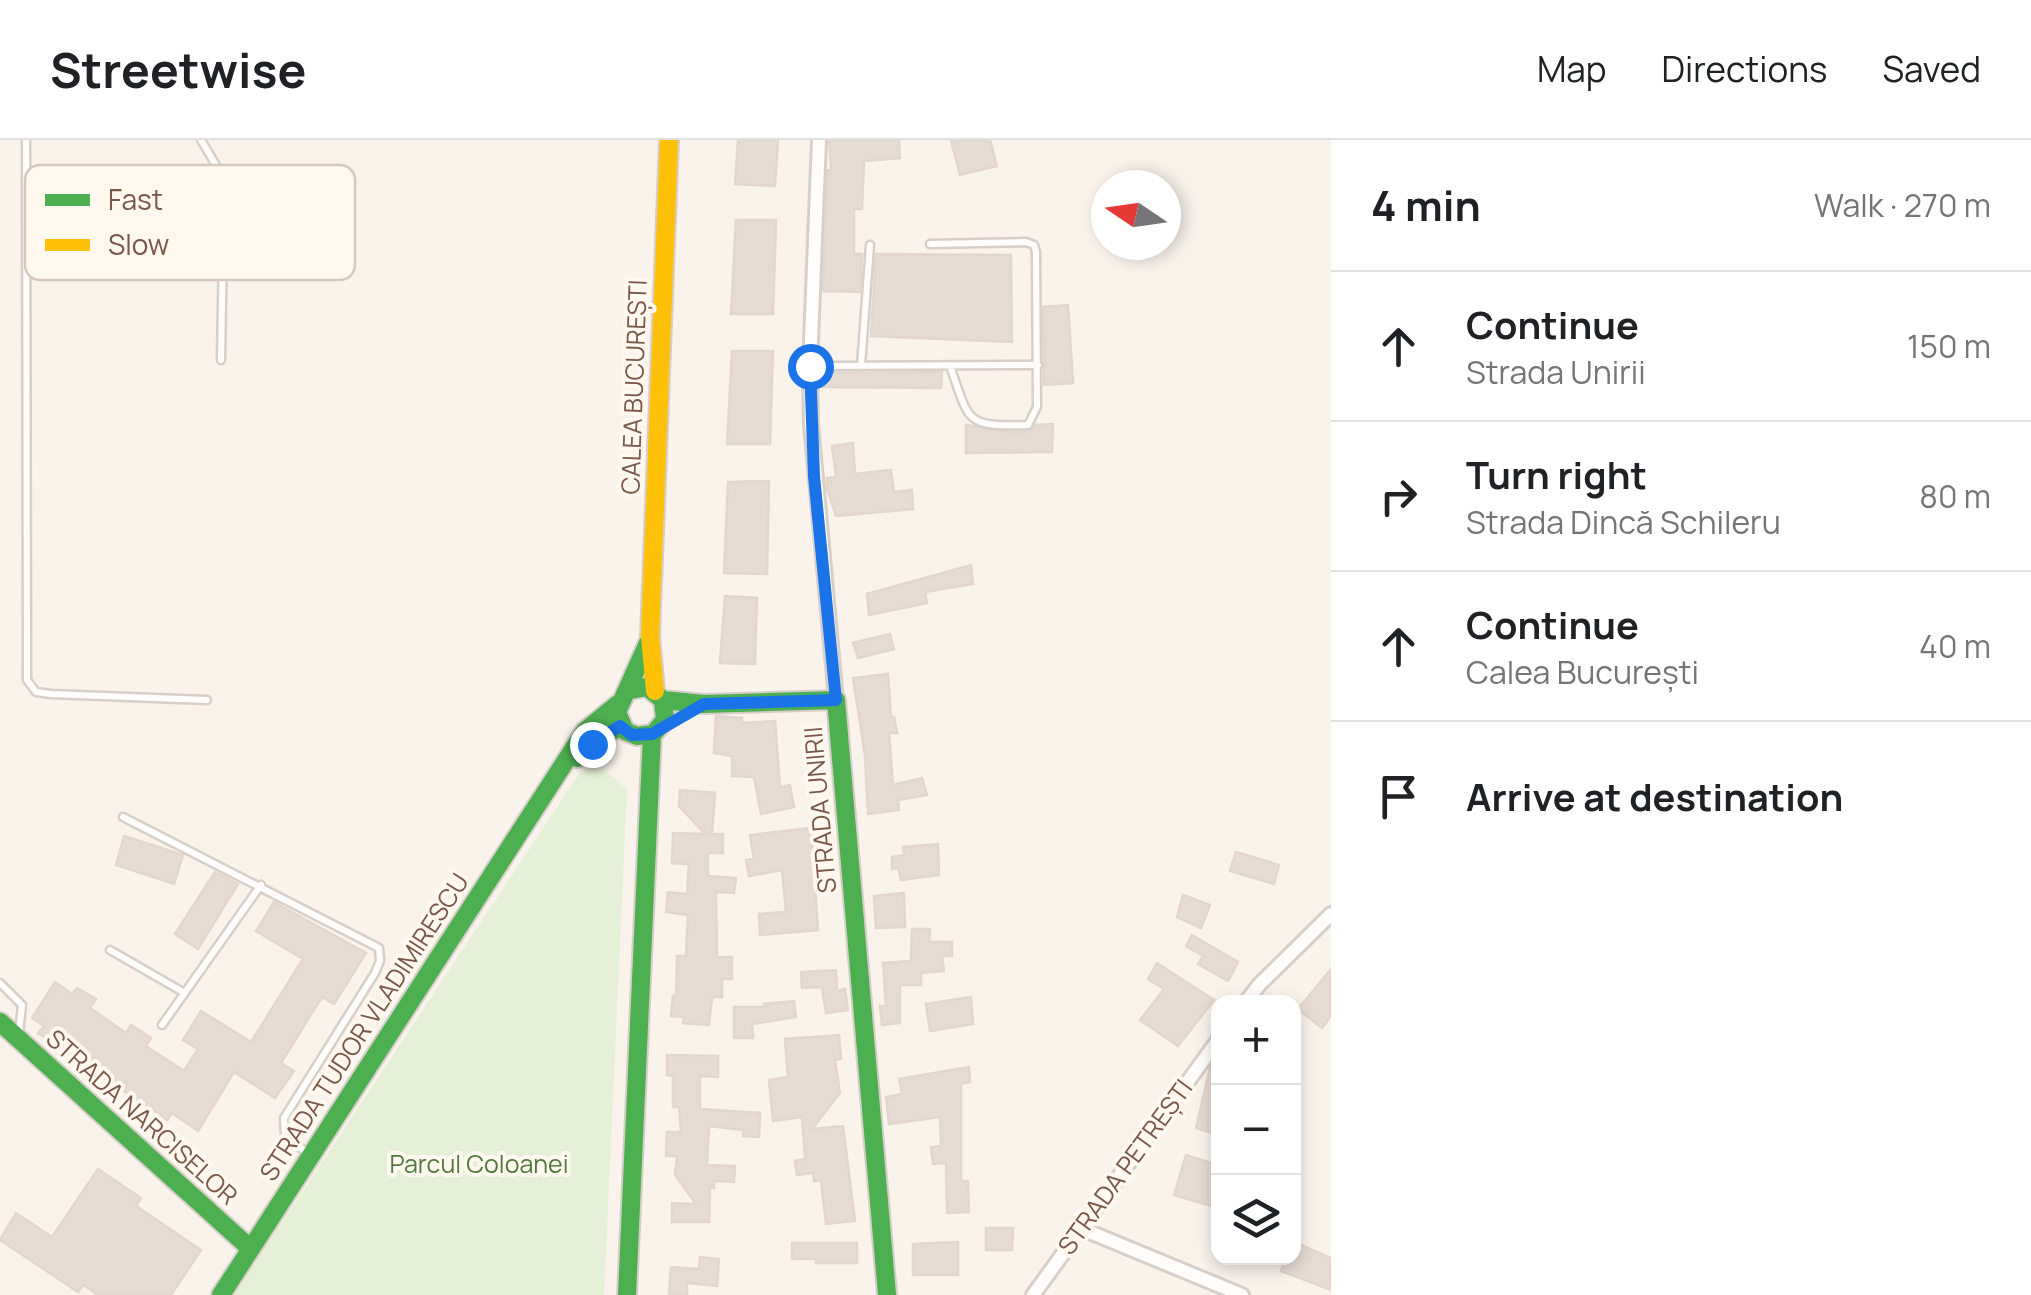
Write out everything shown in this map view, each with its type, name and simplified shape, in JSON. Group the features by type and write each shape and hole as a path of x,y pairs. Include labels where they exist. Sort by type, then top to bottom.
{"main road":[{"name":"CALEA BUCUREȘTI","path":"627,1295 647,812 657,730 666,713 659,695 650,636 669,140"},
{"name":"CALEA BUCUREȘTI","path":"647,812 626,730 624,697 650,636"},
{"path":"624,697 638,687 704,704 836,700"},
{"name":"STRADA TUDOR VLADIMIRESCU","path":"221,1295 584,732 624,697"},
{"name":"STRADA UNIRII","path":"836,700 887,1295"},
{"path":"626,730 657,730 704,704"},
{"name":"STRADA TUDOR VLADIMIRESCU","path":"549,787 592,744 626,730"},
{"name":"STRADA NARCISELOR","path":"0,1022 251,1248"}],"street":[{"name":"STRADA UNIRII","path":"819,140 810,366 814,476 836,700"},
{"path":"1251,995 1331,914"},
{"name":"STRADA PETREȘTI","path":"1032,1295 1211,1050"},
{"path":"1080,1228 1242,1295"}],"lane":[{"path":"26,140 26,165"},
{"path":"201,140 216,165"},
{"path":"930,244 1026,242 1034,245 1036,252 1037,407 1028,425 987,426 967,414 950,366"},
{"path":"861,366 870,245"},
{"path":"26,280 27,680 36,692 51,694 207,700"},
{"path":"221,360 222,280"},
{"path":"810,366 1038,365"},
{"path":"123,818 262,885 379,948 380,961 375,973 284,1118 285,1136 311,1156"},
{"path":"162,1025 262,885"},
{"path":"110,950 182,992"},
{"path":"0,984 22,1005 18,1039"}],"green space":[{"name":"Parcul Coloanei","path":"590,766 604,770 627,789 604,1295 234,1295 579,774"}],"building":[{"path":"738,140 778,140 775,186 735,184"},
{"path":"829,140 899,140 900,158 864,161 862,209 854,209 854,254 862,254 860,292 823,291 831,169"},
{"path":"951,140 990,140 997,166 960,175"},
{"path":"736,220 776,220 773,314 731,314"},
{"path":"876,254 1011,255 1012,342 871,336"},
{"path":"1068,305 1073,383 1044,385 1043,307"},
{"path":"732,351 773,351 770,444 727,444"},
{"path":"942,372 941,388 821,387 821,373"},
{"path":"1053,424 1052,452 966,453 966,425 1029,432 1036,425"},
{"path":"853,443 855,474 891,470 894,492 912,490 913,509 836,516 827,488 827,478 836,477 832,446"},
{"path":"769,481 767,574 724,573 728,482"},
{"path":"971,565 973,584 925,592 927,603 869,615 867,594"},
{"path":"725,596 757,598 755,664 720,663"},
{"path":"890,634 894,649 858,658 853,643"},
{"path":"888,674 891,717 897,733 889,733 893,785 922,778 927,795 898,800 899,810 868,814 865,755 853,678"},
{"path":"716,716 742,718 742,723 775,721 780,787 790,785 794,807 761,814 754,777 732,776 732,756 714,753"},
{"path":"680,790 715,793 712,834 723,834 723,853 708,853 708,876 736,878 734,893 716,892 717,957 732,957 732,979 722,979 722,997 712,997 709,1025 683,1023 684,1017 671,1016 673,996 676,997 677,956 686,956 688,915 666,912 668,892 687,894 689,864 672,863 673,833 705,834 679,806"},
{"path":"811,828 818,930 760,935 759,914 786,912 782,870 749,876 746,860 754,859 750,835"},
{"path":"124,836 183,855 174,884 116,865"},
{"path":"938,844 939,875 901,880 898,868 892,869 892,857 904,855 903,847"},
{"path":"1236,852 1279,865 1274,884 1230,871"},
{"path":"215,872 238,884 198,949 175,934"},
{"path":"904,893 905,927 876,928 874,896"},
{"path":"1183,895 1210,905 1201,928 1177,917"},
{"path":"274,902 366,953 334,1004 322,997 281,1063 294,1071 275,1098 234,1072 198,1131 172,1113 167,1120 38,1033 44,1026 32,1018 55,982 72,994 77,988 96,999 90,1008 126,1033 131,1025 151,1038 146,1046 184,1071 198,1049 183,1040 201,1011 251,1042 303,959 256,931"},
{"path":"912,929 930,929 929,942 952,942 952,956 942,956 944,971 921,973 921,985 900,985 900,1023 882,1025 880,1006 886,1006 883,963 911,961"},
{"path":"1192,935 1238,962 1228,981 1198,964 1203,956 1186,946"},
{"path":"1157,963 1211,998 1211,1004 1178,1046 1140,1020 1164,989 1148,979"},
{"path":"1331,969 1331,1016 1322,1028 1301,1011 1301,1005"},
{"path":"836,970 837,991 845,989 848,1010 826,1013 822,987 802,988 801,972"},
{"path":"971,997 973,1024 930,1031 926,1004"},
{"path":"794,1001 796,1017 752,1024 753,1038 734,1038 734,1007"},
{"path":"839,1035 841,1059 835,1060 840,1093 812,1129 843,1126 855,1221 826,1224 821,1180 814,1181 813,1173 797,1175 795,1161 805,1159 802,1117 773,1121 769,1080 788,1077 785,1039"},
{"path":"667,1055 718,1056 718,1077 700,1076 700,1109 760,1113 759,1137 743,1136 743,1130 709,1126 707,1165 735,1166 734,1182 714,1181 714,1188 710,1187 709,1222 672,1222 672,1203 696,1204 675,1175 677,1156 666,1156 667,1132 681,1132 679,1107 673,1107 673,1076 667,1075"},
{"path":"969,1067 970,1082 961,1084 961,1181 968,1181 969,1212 947,1213 946,1163 933,1164 931,1147 941,1146 940,1117 889,1124 886,1097 902,1094 899,1079"},
{"path":"1211,1067 1211,1133 1196,1128"},
{"path":"1186,1155 1211,1163 1211,1206 1174,1195"},
{"path":"98,1169 141,1198 136,1206 201,1250 171,1295 98,1295 83,1285 78,1292 0,1240 16,1213 52,1237"},
{"path":"986,1228 1013,1228 1012,1250 986,1250"},
{"path":"958,1242 958,1275 913,1275 913,1244"},
{"path":"792,1243 857,1243 857,1263 792,1259"},
{"path":"1301,1245 1331,1258 1331,1290 1281,1271 1283,1265 1301,1265"},
{"path":"700,1257 719,1259 717,1286 687,1283 687,1295 669,1295 671,1267 699,1269"}],"traffic: fast":[{"path":"629,690 647,687 663,700 665,720 653,734 637,736 625,731 617,712 648,643"},
{"path":"663,700 704,704 836,700 887,1295"},
{"path":"221,1295 585,731 618,704"},
{"path":"577,758 599,738 621,726"},
{"path":"627,1295 652,734"},
{"path":"0,1022 251,1249"}],"traffic: slow":[{"path":"655,691 650,636 669,140"}],"route":[{"path":"592,744 620,726 632,735 652,734 704,704 836,700 814,476 810,366"}]}
